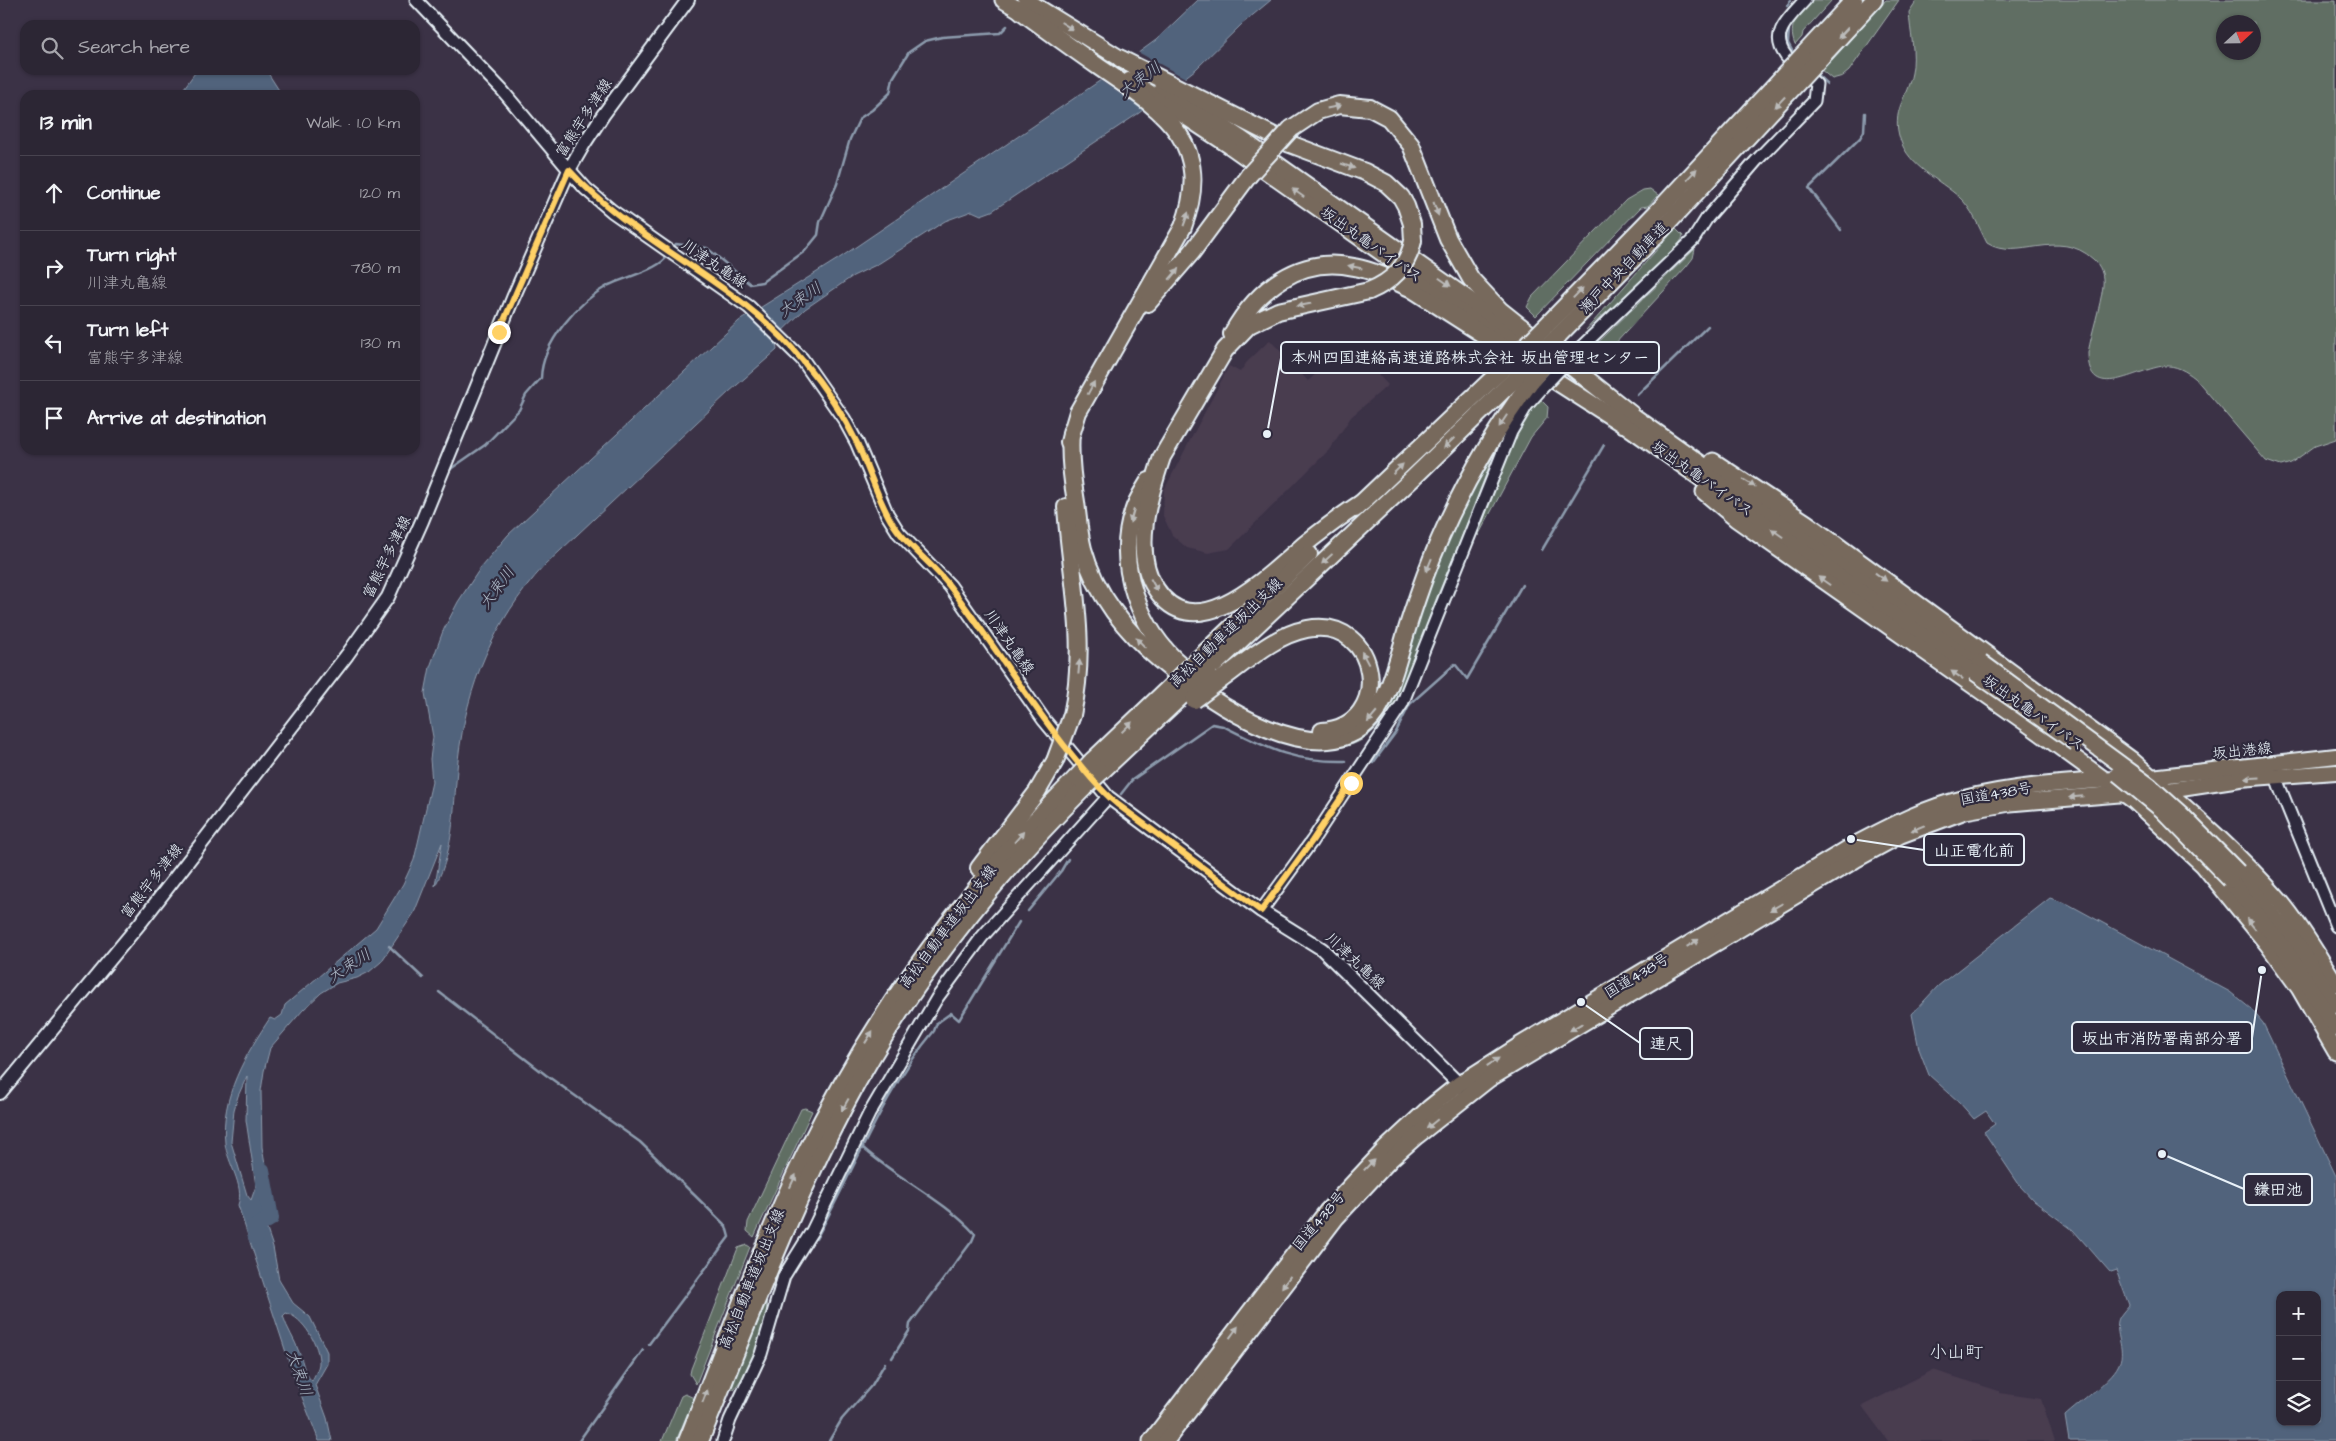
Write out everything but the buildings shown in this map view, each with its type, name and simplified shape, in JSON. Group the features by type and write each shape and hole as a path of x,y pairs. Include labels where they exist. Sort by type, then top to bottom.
{"highway":[{"path":"1003,0 1023,6 1112,65 1178,104 1206,115 1219,123 1290,144 1365,172 1386,183 1398,194 1406,206 1412,224 1413,241 1407,260 1396,276 1369,291 1288,308 1257,319 1234,339 1205,382"},
{"name":"瀬戸中央自動車道","path":"1807,61 1854,0"},
{"name":"瀬戸中央自動車道","path":"1561,340 1665,215 1807,61 1874,0"},
{"path":"1112,65 1145,98 1178,104"},
{"path":"905,980 962,891 1037,792 1055,760 1072,715 1078,679 1080,643 1077,591 1066,504 1066,468 1071,432 1078,412 1119,337 1170,254 1187,216 1192,198 1194,178 1185,145 1178,104"},
{"name":"坂出丸亀バイパス","path":"1178,104 1206,115 1219,123 1627,419 1978,667 2126,780 2234,876 2301,950 2336,1006"},
{"path":"1119,337 1178,269 1249,175 1291,129 1318,111 1339,105 1370,108 1389,118 1404,135 1416,156 1448,239 1471,279 1500,310 1627,419 1736,519 2134,801 2203,865 2268,945 2299,988 2336,1052"},
{"name":"瀬戸中央自動車道","path":"1359,513 1525,376 1561,340 1631,261 1665,215"},
{"path":"1209,670 1286,636 1307,629 1318,628 1339,632 1354,642 1369,666 1371,685 1365,703 1353,719 1336,729 1327,731 1307,730 1278,722 1225,696 1192,674 1169,654 1153,634 1139,605 1130,574 1128,548 1133,511 1240,319 1263,292 1286,277 1320,265 1342,265 1376,273 1412,290 1627,419 1724,467 1963,636 2132,760 2168,790 2243,861 2282,903 2307,937 2336,984"},
{"path":"1071,432 1071,467 1083,548 1097,586 1120,620 1157,658 1189,684 1222,705 1290,735 1314,741 1335,740 1361,728 1369,721 1381,704 1390,684 1425,576 1457,502 1525,376 1561,340"},
{"name":"瀬戸中央自動車道","path":"1359,513 1525,376"},
{"path":"1162,457 1148,507 1144,543 1146,566 1152,584 1163,599 1172,605 1190,611 1210,610 1237,599 1336,518 1359,513"},
{"name":"高松自動車道坂出支線","path":"700,1441 751,1310 790,1219 839,1117 872,1057 916,988 971,913 1080,783 1096,766 1209,670 1359,513"},
{"name":"高松自動車道坂出支線","path":"1096,766 1126,748 1184,692"},
{"path":"2057,784 2073,779 2078,769 2076,760"},
{"name":"国道438号","path":"1166,1441 1336,1218 1391,1159 1464,1089 1520,1045 1854,845 1885,829 1961,799 1987,793 2104,779 2151,776"},
{"name":"高松自動車道坂出支線","path":"687,1441 744,1296 804,1156 863,1047 905,980 989,871 1025,830 1080,783"},
{"name":"国道438号","path":"1152,1441 1327,1210 1384,1149 1429,1108 1464,1089 1489,1079 1872,850 1901,835 1948,816 1990,806 2168,790"},
{"name":"坂出丸亀バイパス","path":"2234,876 2289,955 2336,1028"}],"main road":[{"name":"富熊宇多津線","path":"0,1093 142,922 347,655 388,597 418,530 513,298 569,170 603,115 688,0"},
{"name":"川津丸亀線","path":"569,170 592,195 612,211 749,307 797,354 844,419 857,443 887,514 899,533 950,586 1044,720 1108,797 1261,911 1322,949 1464,1089"},
{"name":"坂出港線","path":"2168,790 2240,779 2336,756"},
{"name":"坂出港線","path":"2151,776 2275,770 2336,772"},
{"path":"2195,816 2190,799 2197,785"}],"street":[{"path":"416,0 502,90 569,170"},
{"path":"1561,340 1676,258 1756,161 1814,101 1816,84 1783,53 1780,45 1781,30 1805,0"},
{"path":"1261,911 1322,826 1402,704 1511,432 1527,405 1525,376"},
{"path":"2275,770 2336,926"},
{"path":"723,1441 730,1420 761,1354 784,1276 812,1231 869,1114 937,998 982,937 1108,797"}],"shaded area":[{"path":"1270,340 1308,381 1349,343 1388,385 1351,417 1329,450 1229,549 1208,553 1187,548 1172,535 1163,516 1164,490 1229,366 1240,372 1247,362"},
{"path":"1933,1370 1999,1391 1999,1393 2041,1399 2055,1441 1888,1441 1862,1406"}],"green space":[{"path":"1811,0 1832,0 1803,32 1802,37 1795,45 1792,32 1793,26 1798,16"},
{"path":"1886,0 1899,0 1849,71 1843,76 1832,79 1820,69 1827,61 1832,60"},
{"path":"1917,0 2336,0 2336,439 2315,446 2291,463 2281,466 2266,461 2195,378 2181,369 2173,366 2164,366 2116,380 2105,380 2096,377 2090,369 2088,353 2103,286 2103,278 2098,265 2080,250 2066,246 2052,245 2011,249 1999,248 1987,243 1964,202 1951,190 1925,172 1910,157 1900,139 1897,120 1910,82 1913,50 1909,12"},
{"path":"1650,189 1658,195 1648,206 1641,207 1536,316 1527,307 1532,297 1626,200 1643,190"},
{"path":"1674,227 1683,236 1679,244 1656,269 1586,330 1669,236"},
{"path":"1695,249 1693,258 1686,267 1600,360 1593,364 1583,357"},
{"path":"1539,398 1548,407 1547,418 1531,437 1478,536 1512,443 1530,410"},
{"path":"1501,433 1432,609 1412,668 1394,704 1383,721 1370,734 1354,744 1338,748 1302,745 1367,726 1447,538"},
{"path":"805,1108 812,1111 754,1237 747,1231 748,1222 801,1109"},
{"path":"747,1245 750,1247 696,1384 690,1374 691,1369 738,1248"},
{"path":"766,1296 766,1321 759,1346 742,1379 734,1389 731,1389"},
{"path":"685,1394 694,1398 676,1441 662,1441 681,1396"}],"water":[{"path":"1198,0 1271,0 1242,24 1196,69 1139,113 992,211 981,215 972,211 945,221 878,264 853,276 805,309 775,338 777,350 729,392 544,566 510,609 485,656 468,706 458,760 450,840 447,856 435,886 442,843 414,913 381,962 369,972 357,978 337,983 321,993 303,1010 270,1048 264,1071 261,1091 262,1147 268,1182 263,1206 264,1221 273,1247 279,1280 293,1303 310,1317 327,1352 327,1364 315,1385 327,1418 332,1441 319,1441 293,1374 238,1205 239,1190 225,1143 227,1109 231,1093 244,1061 270,1018 275,1020 282,1015 285,1005 376,928 403,884 414,860 432,782 430,759 433,737 425,693 430,667 443,631 458,602 481,567 508,535 739,321 841,257 1101,80 1156,40","holes":["247,1076 246,1120 256,1186 251,1200 247,1195 231,1142 234,1110","286,1313 304,1326 317,1349 319,1365 312,1381 305,1371 283,1316"]},
{"path":"193,75 269,75 279,90 183,90"},
{"path":"2050,898 2068,904 2230,992 2251,1009 2263,1023 2336,1176 2336,1441 2069,1441 2065,1416 2102,1385 2118,1366 2121,1349 2118,1321 2129,1305 2116,1270 2110,1272 2073,1230 2034,1201 2020,1186 1984,1132 1995,1124 1986,1111 1974,1119 1959,1102 1929,1075 1919,1049 1912,1014 1938,986"}],"pier":[{"path":"1136,51 1187,79 1145,111 1098,79"}],"waterway":[{"path":"1787,6 1791,0"},
{"path":"674,246 676,244 707,248 750,284 762,282 805,251 818,235 820,222 837,184 850,139 860,118 872,110 890,93 893,78 909,52 925,41 942,37 1000,33 1007,26"},
{"path":"1789,30 1788,43 1794,54"},
{"path":"1815,73 1827,84"},
{"path":"1841,230 1809,188 1860,138 1864,131 1865,113"},
{"path":"447,474 452,468 485,445 519,410 526,395 541,378 543,364 555,337 564,324 586,301 609,285 647,270 665,259"},
{"path":"1637,395 1708,326"},
{"path":"1542,550 1604,445"},
{"path":"1373,763 1396,732 1410,704 1455,664 1467,679 1522,585"},
{"path":"1121,794 1132,780 1212,724 1223,726 1282,753 1310,759 1346,761"},
{"path":"1028,911 1061,871 1068,859"},
{"path":"816,1239 870,1132 899,1080 934,1031 937,1023 951,1013 959,1020 1019,922"},
{"path":"389,946 423,978"},
{"path":"439,992 546,1075 640,1142 726,1226 729,1237 649,1344"},
{"path":"862,1147 934,1199 975,1234 972,1241 910,1324 909,1331 892,1358"},
{"name":"大束川","path":"256,1237 254,1228 271,1218 262,1170"},
{"path":"579,1441 643,1350"},
{"path":"829,1441 842,1419 872,1385 885,1363"}],"place":[{"name":"本州四国連絡高速道路株式会社 坂出管理センター","path":"1267,434"},
{"name":"山正電化前","path":"1851,839"},
{"name":"坂出市消防署南部分署","path":"2262,970"},
{"name":"連尺","path":"1581,1002"},
{"name":"鎌田池","path":"2162,1154"}],"district":[{"name":"小山町","path":"1956,1352"}],"route":[{"path":"499,332 569,170 586,189 612,211 676,258 725,289 749,307 802,359 844,419 857,443 892,523 899,533 950,586 1044,720 1108,797 1261,911 1351,783"}]}
